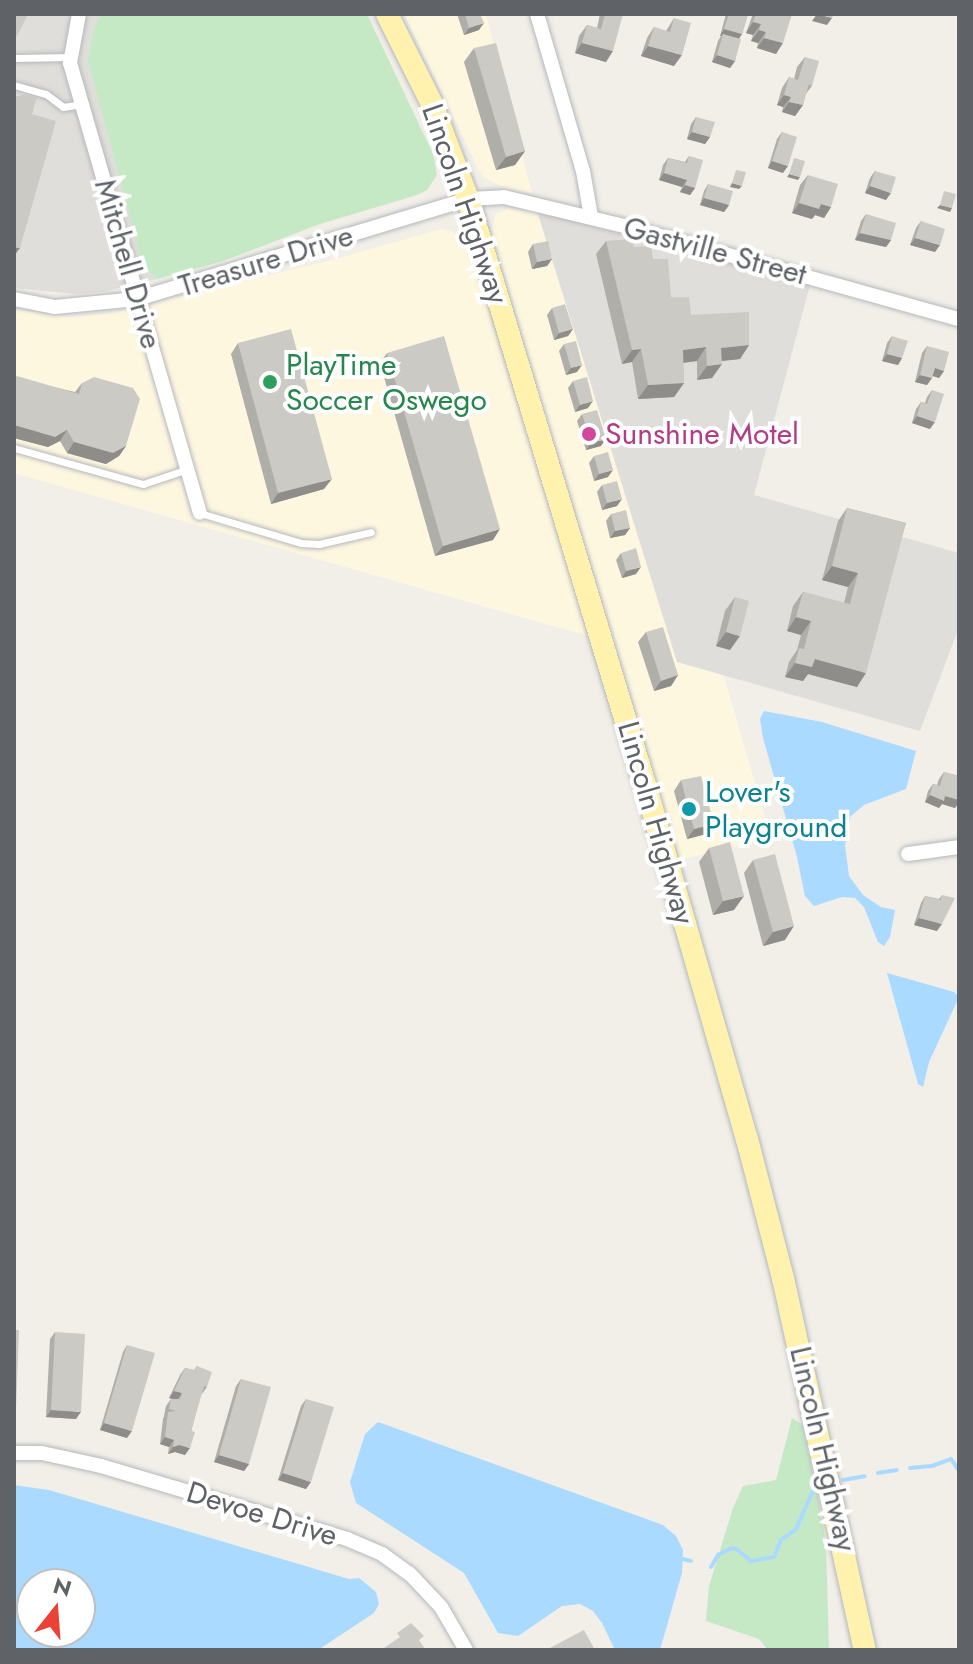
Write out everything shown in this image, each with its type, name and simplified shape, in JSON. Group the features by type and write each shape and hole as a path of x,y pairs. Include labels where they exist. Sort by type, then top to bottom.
{"main road":[{"name":"Lincoln Highway","path":"387,14 431,102 468,199 747,1139 816,1414 865,1650"}],"street":[{"name":"Mitchell Drive","path":"79,14 71,57 82,104 200,513"},
{"path":"537,14 589,193 591,217"},
{"name":"Gastville Street","path":"468,199 515,199 591,217 959,319"},
{"name":"Treasure Drive","path":"14,299 55,307 137,299 468,199"},
{"path":"908,854 959,847"},
{"name":"Devoe Drive","path":"14,1453 42,1453 101,1466 347,1539 382,1554 410,1574 441,1607 466,1650"}],"lane":[{"path":"14,58 71,57"},
{"path":"14,85 46,94 63,107 82,104"},
{"path":"14,448 143,484 188,469"},
{"path":"200,513 301,543 319,544 371,532"}],"shaded area":[{"path":"14,14 102,14 95,25 143,264 157,279 102,292 75,294 14,288"},
{"path":"404,14 486,14 532,193 507,189 485,178 479,170"},
{"path":"507,209 537,211 677,661 723,673 771,838 679,860 491,234 496,214"},
{"path":"537,211 810,285 754,495 959,553 959,627 920,731 677,662"},
{"path":"441,229 453,232 468,247 592,637 14,473 14,310 74,317 113,313 328,261"}],"green space":[{"path":"102,14 367,14 433,154 437,175 427,190 417,195 320,224 223,261 157,279 143,265 88,60 95,25"},
{"path":"792,1418 803,1425 826,1544 829,1650 768,1650 759,1639 706,1621 709,1586 733,1508 743,1486 776,1480"}],"water":[{"path":"764,711 822,722 916,751 906,789 864,805 850,817 845,846 849,876 863,895 881,907 895,910 890,937 884,946 878,942 864,907 855,898 842,897 814,906 805,896 763,738 760,719"},
{"path":"887,973 954,992 959,997 929,1062 923,1087 918,1084"},
{"path":"378,1422 663,1525 676,1536 683,1550 682,1573 660,1650 615,1650 593,1611 580,1604 562,1606 518,1636 498,1633 464,1573 356,1503 350,1482 365,1434"},
{"path":"14,1485 49,1490 349,1579 359,1578 376,1592 379,1604 374,1613 318,1650 14,1650"}],"building":[{"path":"14,14 28,14 17,36 14,34"},
{"path":"465,14 480,14 484,23 469,28"},
{"path":"605,14 623,14 613,51 582,43 587,25 601,29"},
{"path":"729,14 748,14 742,34 724,29"},
{"path":"756,14 792,14 783,43 764,38 766,32 759,30 761,24 753,22"},
{"path":"674,18 691,23 682,55 648,46 654,27 670,32"},
{"path":"723,34 741,39 735,61 717,55"},
{"path":"496,43 525,151 506,157 474,48"},
{"path":"805,57 819,61 803,105 789,102 791,97 784,95 789,77 798,80"},
{"path":"27,94 37,97 32,114 56,121 20,248 14,247 14,97"},
{"path":"696,117 715,122 710,137 692,132"},
{"path":"782,132 797,137 788,166 772,161"},
{"path":"689,156 703,160 695,188 685,185 687,180 664,173 668,158 687,163"},
{"path":"794,158 805,161 800,177 789,174"},
{"path":"736,170 746,172 742,186 732,183"},
{"path":"875,171 896,177 891,193 870,186"},
{"path":"808,175 838,184 831,207 821,204 819,209 799,203"},
{"path":"708,184 733,191 729,205 704,198"},
{"path":"944,191 956,194 952,208 940,205"},
{"path":"866,214 896,223 891,240 860,233"},
{"path":"921,221 945,229 940,245 915,238"},
{"path":"632,239 634,247 651,246 653,259 668,259 671,297 689,297 691,315 749,312 749,345 721,348 722,364 707,366 706,347 683,350 684,383 648,385 641,349 632,350 606,241"},
{"path":"548,241 552,259 537,262 533,244"},
{"path":"565,304 573,329 559,333 552,308"},
{"path":"291,329 332,479 278,493 238,343"},
{"path":"444,336 500,529 443,546 387,353"},
{"path":"892,336 908,341 902,358 887,354"},
{"path":"576,341 582,365 571,368 564,344"},
{"path":"927,346 949,352 944,371 935,368 932,378 920,375"},
{"path":"17,376 79,394 82,383 94,377 133,388 140,399 126,446 113,453 74,442 67,430 55,437 14,425 14,378"},
{"path":"587,377 593,401 580,405 573,381"},
{"path":"932,390 944,394 935,422 917,416 921,402 927,404"},
{"path":"597,410 606,439 591,443 582,414"},
{"path":"608,452 613,470 599,474 594,456"},
{"path":"617,481 622,499 607,503 602,485"},
{"path":"847,508 906,523 866,673 815,659 812,667 795,663 799,648 804,649 811,621 796,617 803,592 850,604 858,573 832,566"},
{"path":"626,510 630,528 615,531 611,514"},
{"path":"636,548 641,567 626,571 621,553"},
{"path":"735,597 749,601 740,636 726,632"},
{"path":"663,627 678,675 661,681 646,632"},
{"path":"944,772 959,776 959,800 945,796 944,801 930,795 933,784 940,786"},
{"path":"701,776 714,824 694,829 681,780"},
{"path":"730,842 744,896 723,901 709,848"},
{"path":"775,854 794,926 773,932 753,860"},
{"path":"942,895 955,898 942,924 919,918 925,896 941,900"},
{"path":"14,1330 19,1330 16,1410 14,1410"},
{"path":"55,1332 85,1334 81,1412 51,1410"},
{"path":"127,1345 155,1353 132,1431 104,1423"},
{"path":"197,1366 212,1372 207,1387 204,1386 191,1431 195,1432 190,1448 173,1447 174,1440 165,1437 168,1412 176,1411 169,1409 171,1399 180,1399 182,1393 174,1391 185,1368 194,1370"},
{"path":"241,1379 271,1387 249,1464 219,1455"},
{"path":"306,1399 334,1407 311,1482 283,1473"},
{"path":"411,1623 424,1636 419,1640 424,1650 381,1650 400,1637 397,1633"},
{"path":"584,1630 595,1650 546,1650"}],"waterway":[{"path":"910,1468 932,1466 951,1459 959,1471"},
{"path":"878,1473 897,1470"},
{"path":"843,1480 865,1476"},
{"path":"711,1567 718,1555 735,1548 751,1561 774,1557 781,1540 796,1529 812,1493 820,1486"},
{"path":"683,1559 691,1561"}],"place":[{"name":"PlayTime Soccer Oswego","path":"270,382"},
{"name":"Sunshine Motel","path":"589,434"},
{"name":"Lover's Playground","path":"689,809"}]}
